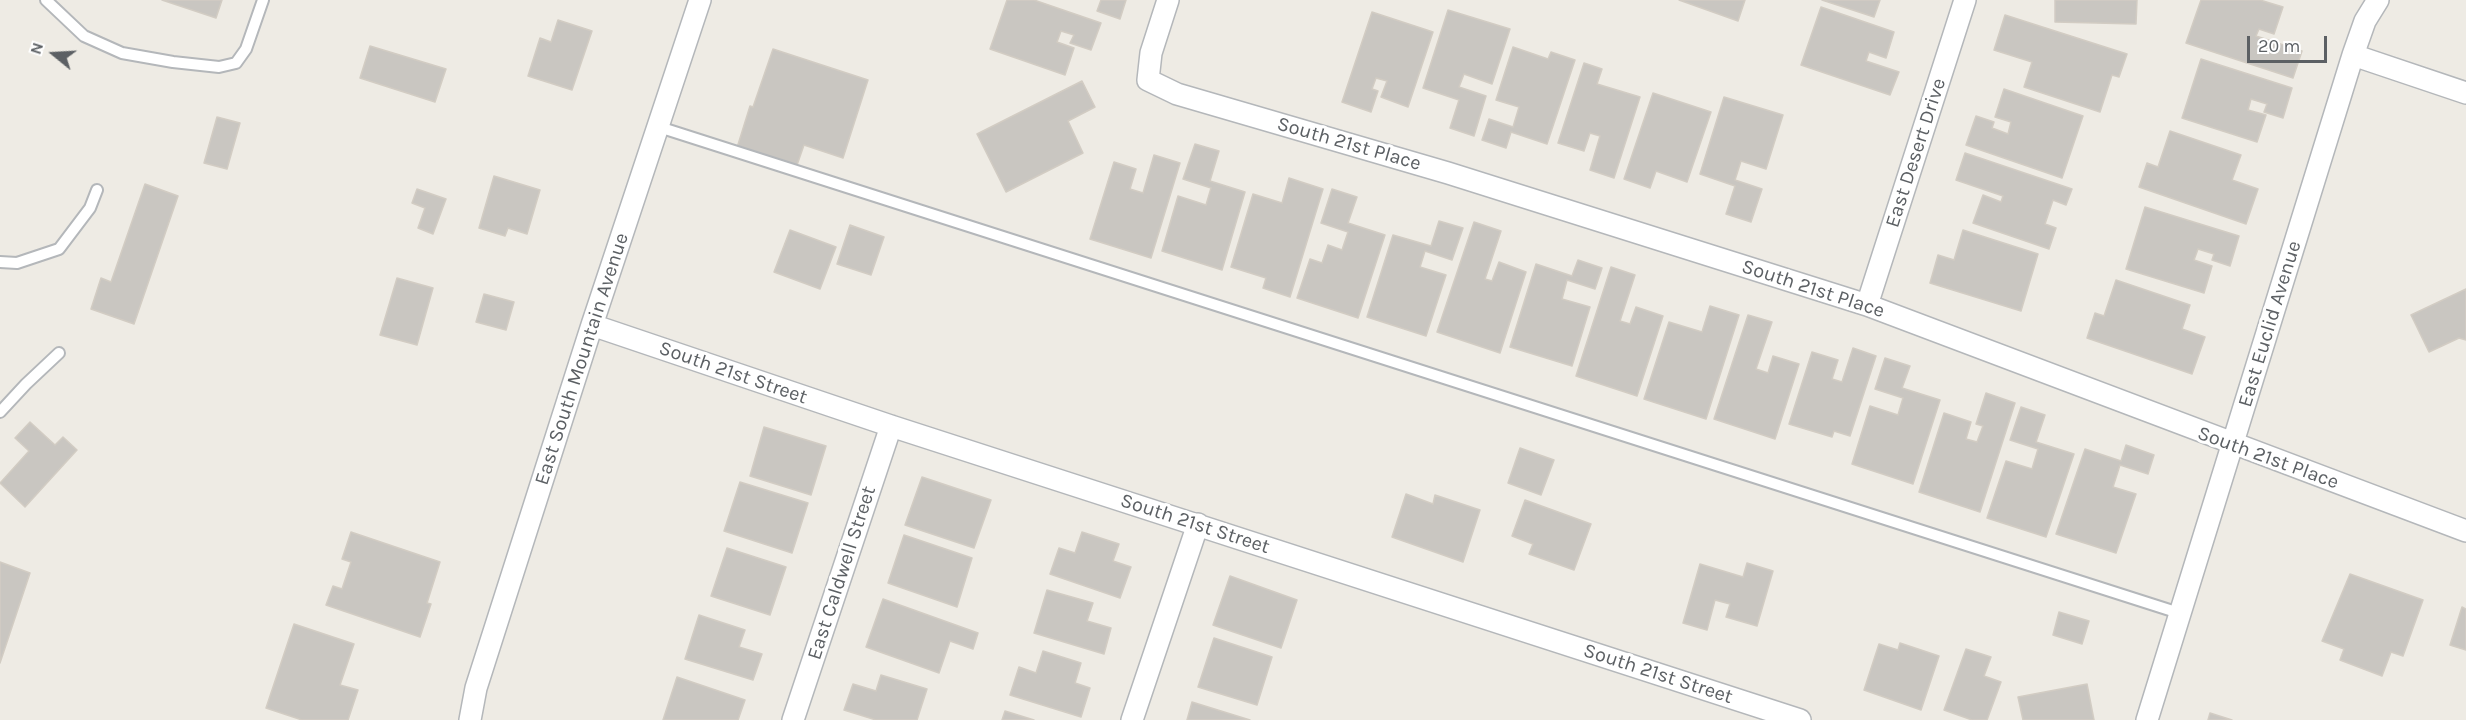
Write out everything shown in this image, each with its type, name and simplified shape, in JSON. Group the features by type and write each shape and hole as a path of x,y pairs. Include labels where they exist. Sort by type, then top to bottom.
{"street":[{"name":"East South Mountain Avenue","path":"470,720 476,688 592,325 700,0"},
{"name":"South 21st Place","path":"1168,0 1150,53 1148,80 1177,94 1448,173 1867,306 2466,531"},
{"name":"East Desert Drive","path":"1867,306 1965,0"},
{"name":"East Euclid Avenue","path":"2147,720 2353,55 2365,21 2378,0"},
{"path":"2353,55 2466,93"},
{"name":"South 21st Street","path":"592,325 891,426 1800,720"},
{"name":"East Caldwell Street","path":"793,720 891,426"},
{"path":"1132,720 1198,524"}],"lane":[{"path":"46,0 84,36 122,53 219,67 236,63 246,49 263,0"},
{"path":"659,127 2180,613"},
{"path":"0,262 17,263 59,249 90,208 97,190"},
{"path":"0,412 59,353"}],"building":[{"path":"162,0 222,0 216,18"},
{"path":"1007,0 1034,0 1101,23 1091,50 1070,43 1074,35 1061,31 1057,42 1074,48 1065,75 990,49"},
{"path":"1101,0 1126,0 1120,19 1097,11"},
{"path":"1679,0 1745,0 1738,21"},
{"path":"1822,0 1880,0 1874,17"},
{"path":"2055,0 2137,0 2136,24 2055,22"},
{"path":"2201,0 2260,0 2283,7 2274,34 2259,29 2256,36 2302,51 2293,78 2186,43"},
{"path":"1821,7 1894,32 1886,58 1869,52 1866,61 1899,72 1890,95 1801,65"},
{"path":"1448,10 1510,29 1492,84 1464,74 1459,87 1486,96 1474,136 1450,128 1459,100 1423,88"},
{"path":"1372,12 1433,32 1408,107 1381,97 1387,81 1376,78 1372,89 1378,91 1371,112 1342,102"},
{"path":"2005,15 2127,54 2119,77 2112,75 2100,112 2024,87 2032,62 1994,50"},
{"path":"558,20 592,31 572,90 528,76 540,38 551,42"},
{"path":"370,46 446,69 435,102 360,78"},
{"path":"1513,47 1548,59 1551,52 1575,60 1547,144 1511,132 1506,148 1482,140 1489,119 1513,127 1519,107 1496,100"},
{"path":"773,49 868,80 843,158 804,145 796,168 736,151 750,106 753,107"},
{"path":"2201,59 2292,88 2283,118 2264,112 2267,104 2251,99 2248,110 2266,115 2257,142 2182,118"},
{"path":"1584,63 1602,69 1597,84 1640,97 1614,178 1590,170 1600,136 1590,133 1584,151 1558,143"},
{"path":"1082,81 1095,107 1068,121 1083,153 1006,192 977,134"},
{"path":"2004,89 2083,116 2062,178 1966,145 1976,116 1994,122 1992,128 2008,134 2011,122 1995,117"},
{"path":"1653,93 1711,112 1687,182 1656,171 1650,188 1624,179"},
{"path":"1724,97 1783,115 1766,169 1741,161 1735,180 1762,189 1751,222 1726,214 1735,186 1700,174"},
{"path":"217,117 240,123 227,169 204,163"},
{"path":"2170,131 2241,155 2232,180 2258,189 2246,224 2139,187 2147,163 2158,167"},
{"path":"1195,144 1219,151 1210,181 1245,192 1222,270 1162,251 1178,196 1206,205 1211,188 1183,179"},
{"path":"1965,153 2072,189 2066,205 2053,200 2045,224 2056,228 2049,249 1973,223 1983,195 2001,202 2003,196 1956,180"},
{"path":"1154,155 1180,163 1151,258 1090,239 1114,162 1136,169 1130,189 1143,193"},
{"path":"494,176 540,190 527,234 508,228 505,236 479,228"},
{"path":"1289,178 1323,189 1290,297 1263,288 1266,278 1231,267 1253,194 1282,203"},
{"path":"145,184 178,196 134,324 91,309 101,278 111,282"},
{"path":"417,189 446,199 433,234 418,228 425,208 412,203"},
{"path":"1332,189 1357,197 1348,223 1385,235 1358,318 1297,298 1310,259 1322,263 1328,245 1342,250 1348,232 1321,223"},
{"path":"2145,207 2239,236 2230,266 2212,260 2214,254 2198,249 2194,260 2212,266 2204,293 2126,269"},
{"path":"1439,221 1463,228 1452,260 1425,251 1420,267 1446,275 1426,336 1367,317 1393,235 1431,246"},
{"path":"1474,222 1501,231 1485,279 1492,281 1499,262 1526,272 1500,353 1437,332"},
{"path":"850,225 884,237 871,275 837,264"},
{"path":"790,230 836,247 820,289 774,272"},
{"path":"1963,230 2038,254 2021,311 1930,283 1938,255 1954,260"},
{"path":"1578,260 1602,268 1595,289 1567,280 1562,299 1590,307 1572,366 1510,347 1536,264 1572,276"},
{"path":"1611,267 1635,275 1620,321 1630,324 1636,307 1663,316 1637,396 1576,376"},
{"path":"397,278 433,288 417,345 380,335"},
{"path":"2116,280 2190,305 2182,329 2205,337 2192,374 2087,338 2095,313 2104,316"},
{"path":"2466,289 2466,340 2459,338 2429,352 2411,315"},
{"path":"484,294 514,302 506,330 476,322"},
{"path":"1710,306 1739,315 1706,419 1644,399 1669,322 1702,332"},
{"path":"1748,315 1772,322 1756,369 1768,373 1773,356 1799,364 1775,439 1714,419"},
{"path":"1853,348 1876,356 1850,436 1834,431 1832,437 1789,424 1812,352 1838,360 1832,379 1842,382"},
{"path":"1885,358 1910,366 1902,388 1940,400 1913,484 1852,464 1870,406 1898,415 1903,398 1875,389"},
{"path":"1986,393 2015,403 1980,512 1919,492 1944,413 1971,422 1966,439 1977,442 1983,426 1976,424"},
{"path":"2021,407 2045,415 2036,442 2074,454 2046,537 1987,518 2006,461 2032,469 2038,449 2010,440"},
{"path":"30,422 55,445 63,437 77,450 25,507 0,483 29,451 15,438"},
{"path":"764,427 826,446 811,495 750,476"},
{"path":"2126,445 2154,455 2148,474 2120,465 2113,487 2136,494 2116,553 2056,534 2085,449 2121,461"},
{"path":"1520,448 1554,460 1541,495 1508,483"},
{"path":"922,477 991,500 974,548 905,525"},
{"path":"740,482 808,503 792,553 724,531"},
{"path":"1406,494 1433,504 1435,495 1480,510 1463,562 1392,537"},
{"path":"1525,500 1591,524 1574,570 1529,554 1533,544 1512,536"},
{"path":"351,532 440,562 427,603 431,604 420,637 326,605 333,586 342,589 351,562 342,559"},
{"path":"1082,532 1119,544 1113,561 1131,567 1120,598 1050,574 1059,548 1075,553"},
{"path":"904,535 972,558 957,607 888,583"},
{"path":"727,548 786,567 770,615 711,596"},
{"path":"0,562 30,573 0,663"},
{"path":"1747,563 1773,571 1757,626 1726,617 1730,604 1715,600 1707,630 1683,623 1700,564 1743,577"},
{"path":"2350,574 2423,600 2403,656 2391,652 2382,676 2340,660 2344,649 2322,641"},
{"path":"1230,576 1297,600 1281,648 1213,625"},
{"path":"1047,590 1093,603 1087,621 1111,628 1104,654 1034,633"},
{"path":"883,599 978,633 973,649 950,641 939,673 866,647"},
{"path":"2462,607 2466,609 2466,650 2450,645"},
{"path":"2059,612 2089,621 2082,644 2053,635"},
{"path":"699,615 745,630 739,647 762,654 753,680 685,659"},
{"path":"294,624 354,644 340,685 358,690 348,720 302,720 266,708"},
{"path":"1214,638 1272,657 1257,705 1198,687"},
{"path":"1900,643 1939,656 1921,710 1864,690 1879,644 1898,650"},
{"path":"1966,649 1991,657 1984,676 2001,682 1987,720 1972,720 1944,710"},
{"path":"1043,651 1081,663 1075,683 1090,688 1081,717 1010,695 1019,667 1036,673"},
{"path":"881,675 927,689 917,720 876,720 844,710 853,684 876,691"},
{"path":"677,677 745,700 738,720 663,720"},
{"path":"2087,684 2094,720 2023,720 2018,697"},
{"path":"1192,702 1250,720 1187,720"},
{"path":"1005,711 1034,720 1002,720"},
{"path":"2210,713 2232,720 2208,720"}]}
